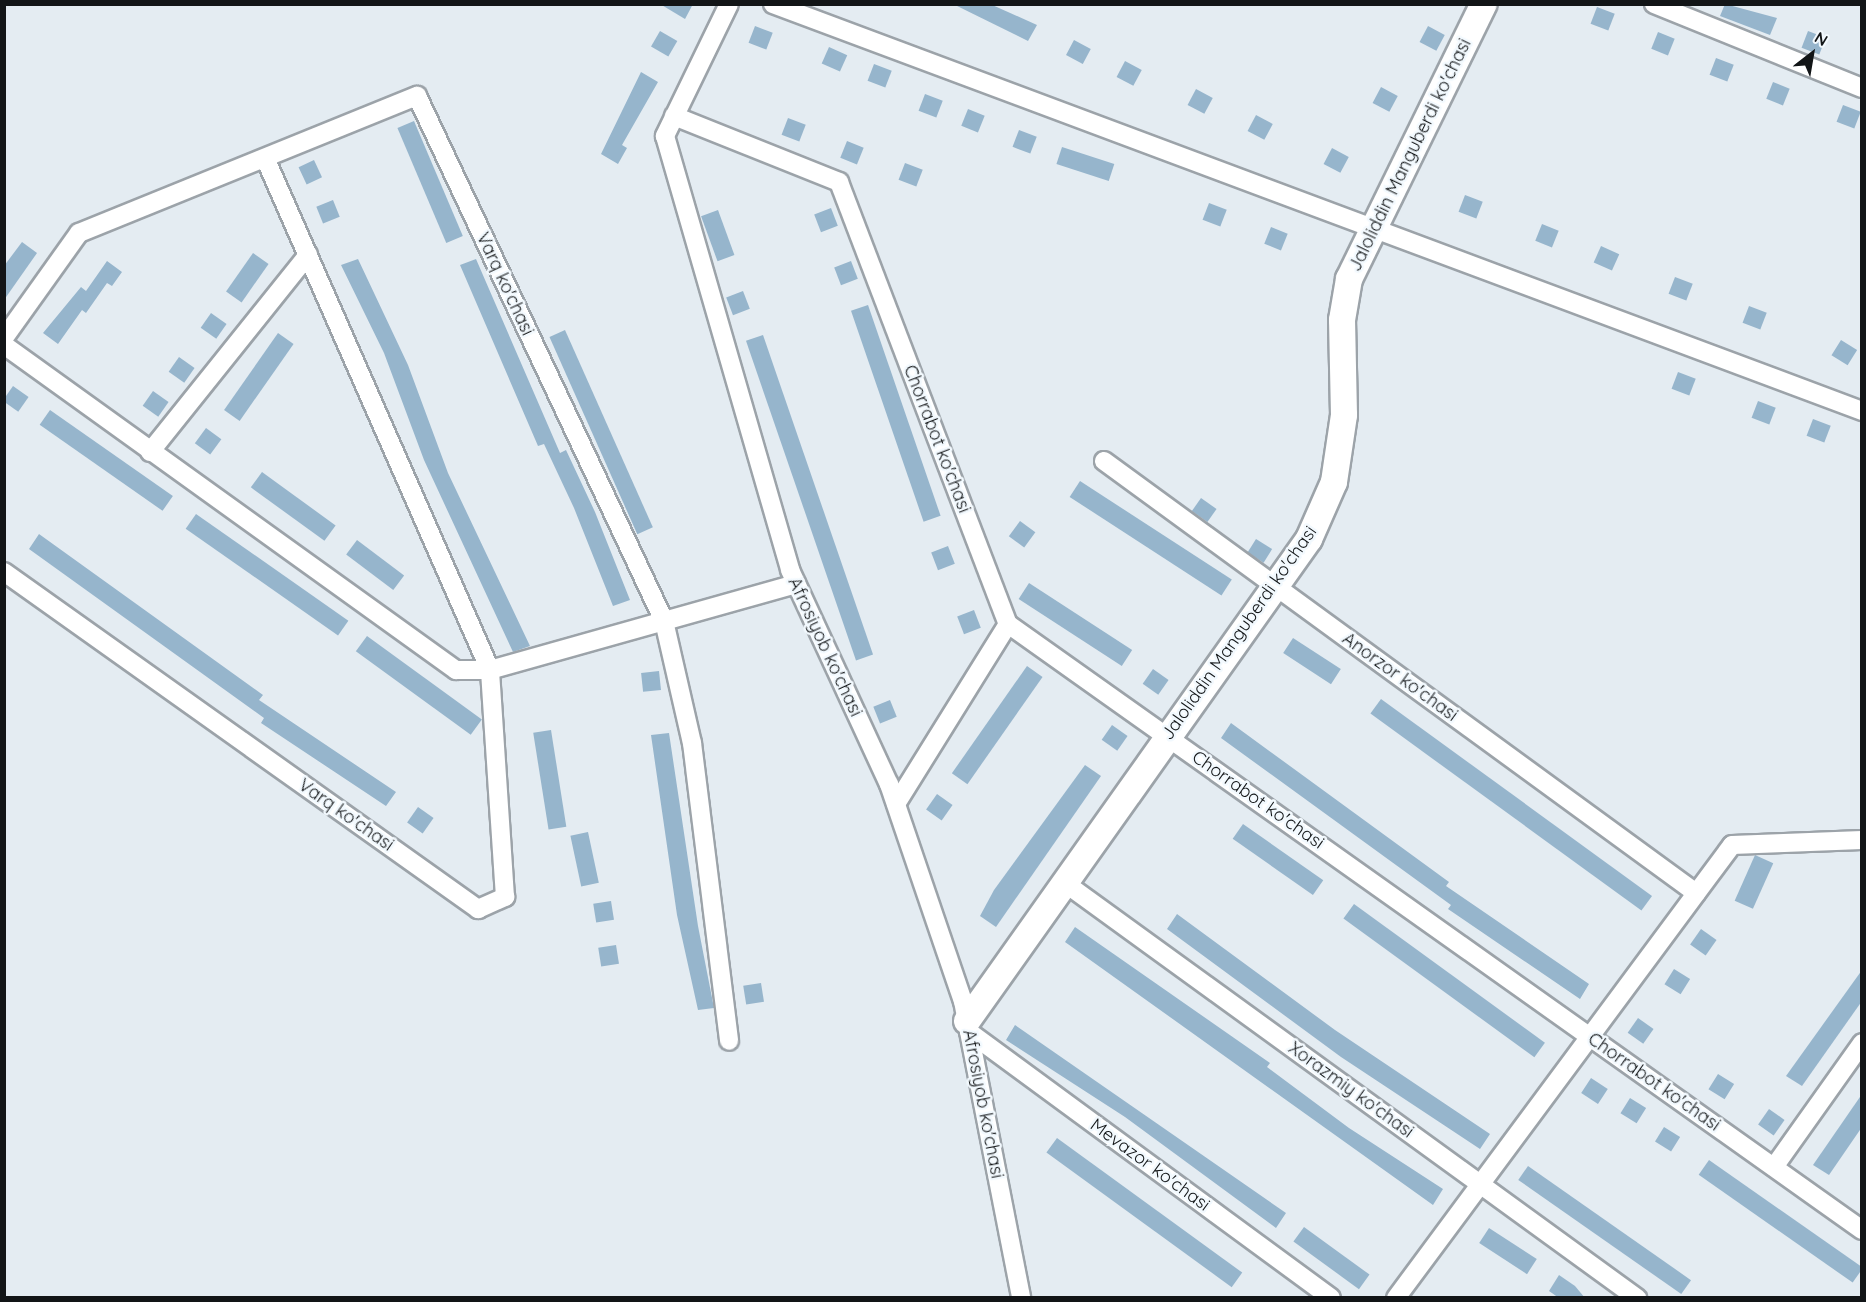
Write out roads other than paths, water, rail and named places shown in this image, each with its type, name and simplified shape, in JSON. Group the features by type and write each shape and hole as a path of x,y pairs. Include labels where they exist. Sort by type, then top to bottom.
{"street":[{"name":"Afrosiyob ko'chasi","path":"729,4 665,136 796,584 896,804 968,1027 1021,1298"},
{"path":"773,4 1370,229 1859,405"},
{"name":"Jaloliddin Manguberdi ko'chasi","path":"968,1027 1065,883 1309,539 1334,482 1344,415 1342,320 1349,279 1370,229 1484,4"},
{"path":"1654,4 1862,88"},
{"name":"Varq ko'chasi","path":"4,338 79,233 417,96 664,621 692,743 729,1041"},
{"name":"Chorrabot ko'chasi","path":"674,116 839,182 1008,624 1169,736 1862,1230"},
{"name":"Varq ko'chasi","path":"4,572 478,909 505,897 490,670 265,158"},
{"path":"150,452 308,255"},
{"path":"4,345 456,670 490,670 796,584"},
{"name":"Anorzor ko'chasi","path":"1104,462 1696,893"},
{"path":"896,804 1008,624"},
{"path":"1396,1298 1731,845 1862,840"},
{"name":"Xorazmiy ko'chasi","path":"1065,883 1637,1298"},
{"name":"Mevazor ko'chasi","path":"968,1027 1331,1298"},
{"path":"1774,1167 1862,1043"}]}
